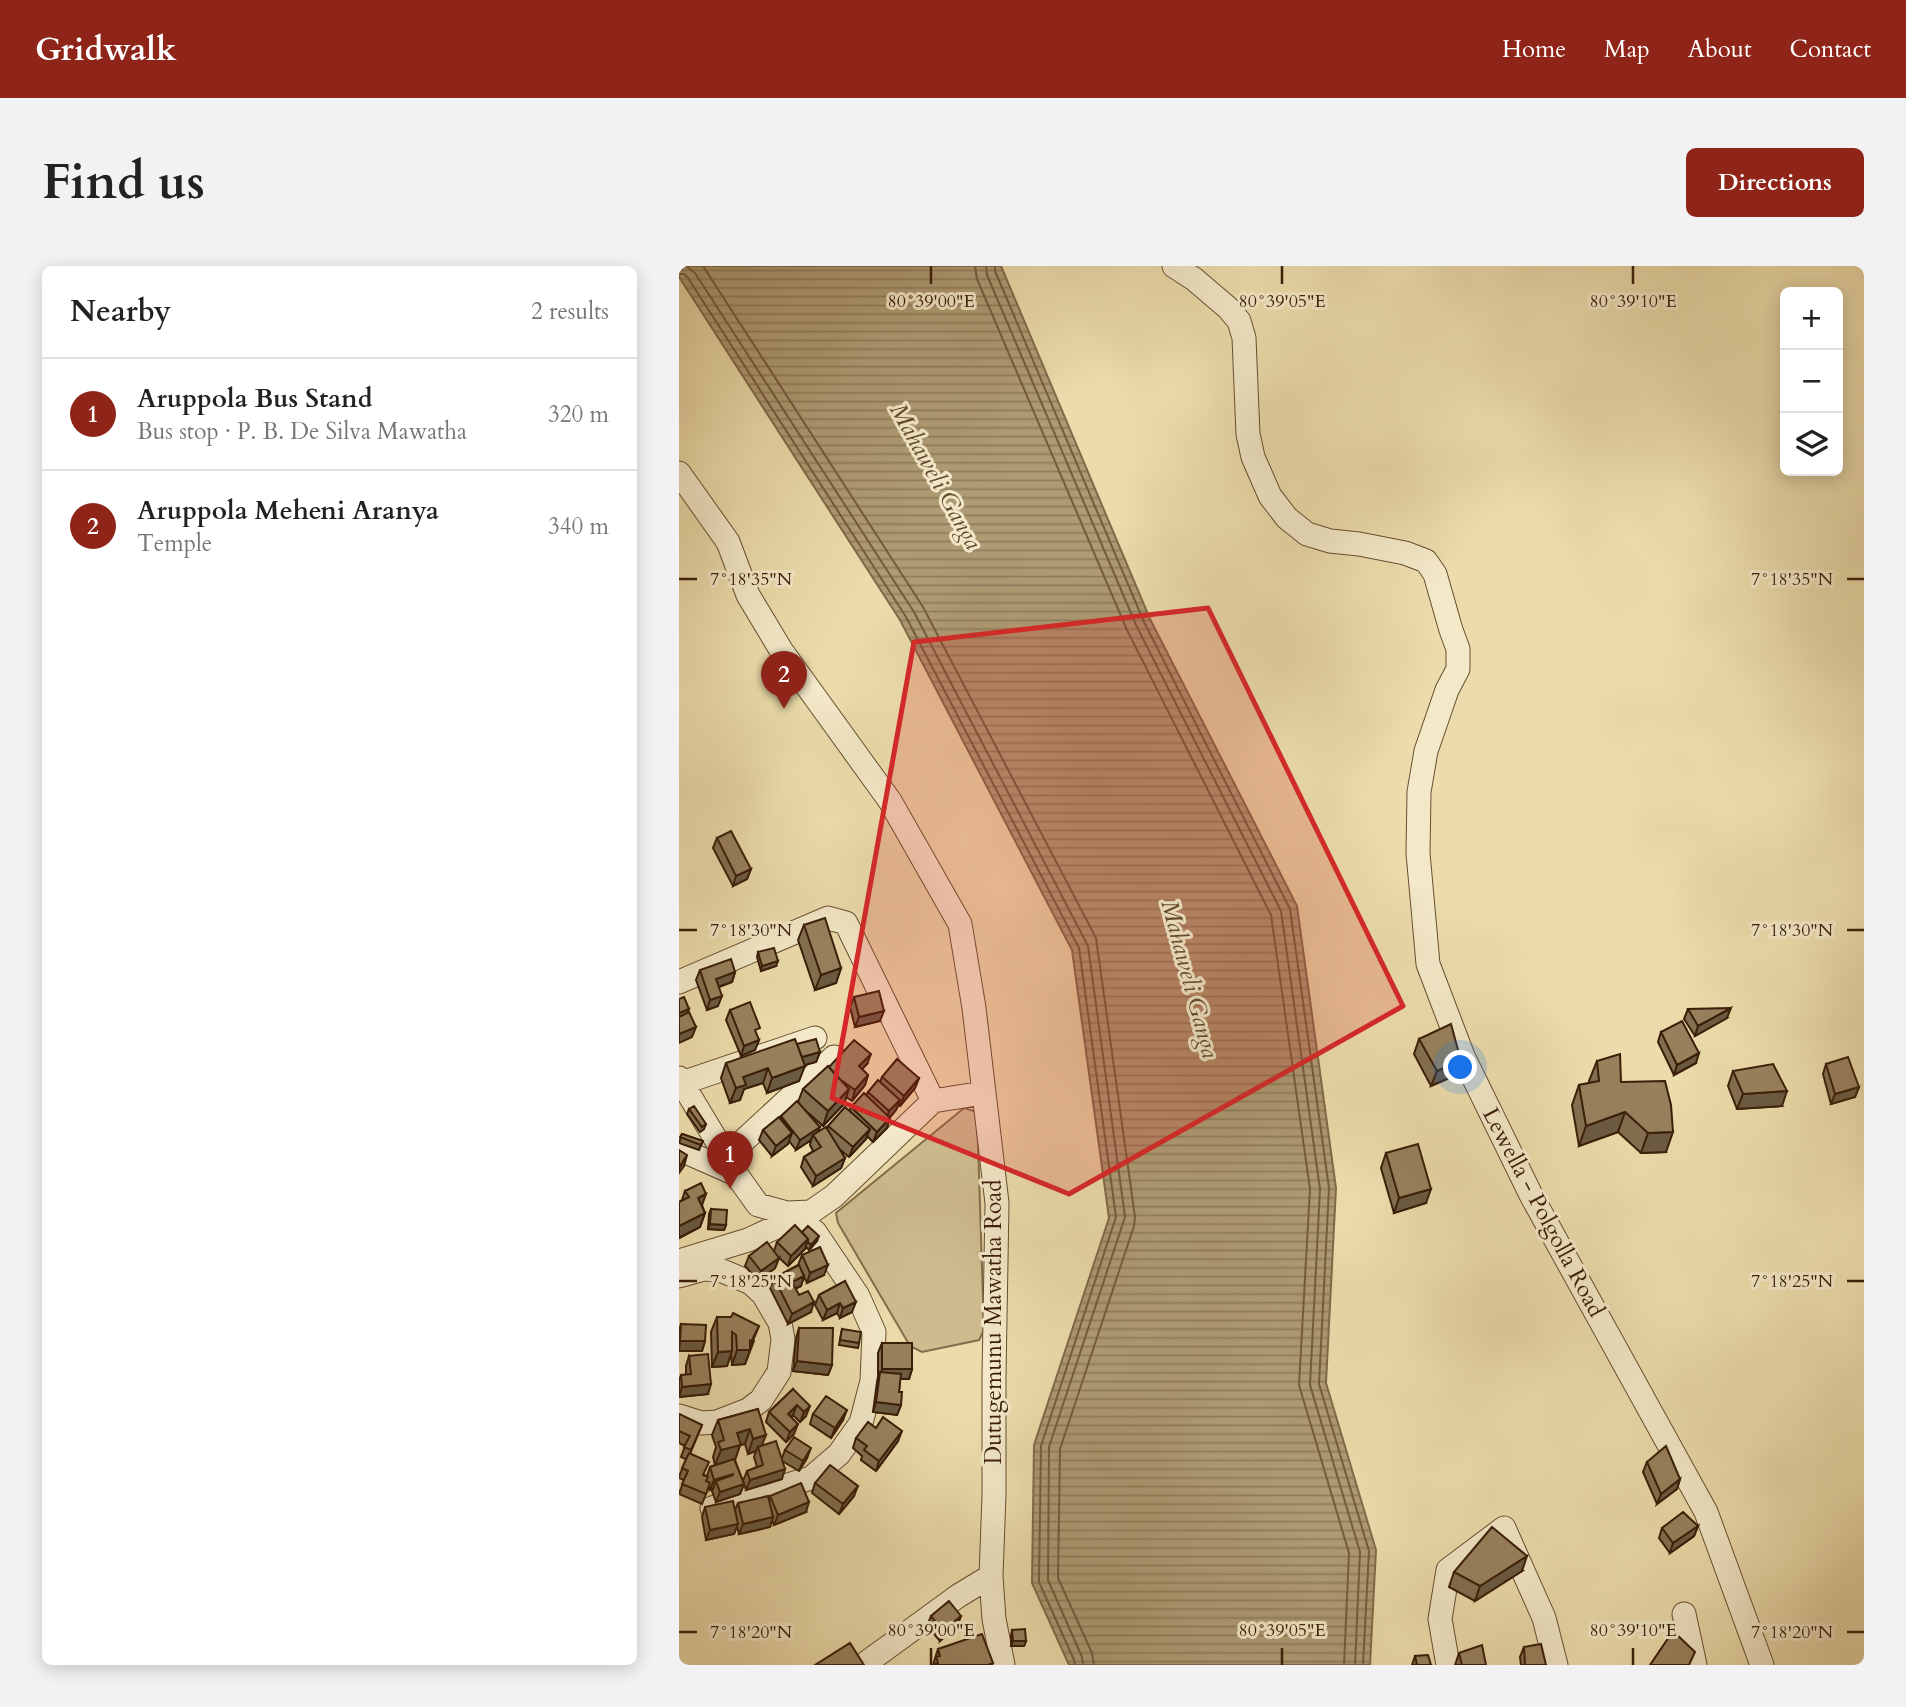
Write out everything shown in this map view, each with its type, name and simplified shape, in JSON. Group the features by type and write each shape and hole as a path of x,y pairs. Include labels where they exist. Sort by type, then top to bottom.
{"street":[{"name":"Lewella - Polgolla Road","path":"1174,266 1194,279 1239,321 1244,338 1248,434 1253,457 1270,496 1287,518 1307,534 1330,541 1405,553 1426,561 1435,574 1458,649 1458,669 1447,690 1426,751 1419,792 1418,853 1428,964 1463,1056 1531,1195 1706,1512 1762,1665"},
{"name":"Dutugemunu Mawatha Road","path":"679,473 728,542 748,595 781,650 890,801 960,924 974,1008 997,1203 991,1576 994,1619 1003,1665"},
{"path":"679,982 828,918 846,923 933,1101"},
{"path":"806,1216 758,1205 681,1080 815,1038"},
{"path":"731,1165 834,1056"},
{"path":"679,1261 748,1240 806,1216 834,1196 933,1101 983,1093"},
{"path":"679,1149 731,1165"},
{"path":"712,1508 811,1478 839,1454 861,1423 872,1381 874,1332 858,1296 806,1216"},
{"path":"679,1276 703,1269 720,1270 751,1283 763,1294 775,1313 783,1339 779,1372 761,1400 748,1410 717,1422 701,1423 679,1416"},
{"path":"1448,1665 1440,1619 1448,1570 1504,1528 1544,1618 1556,1665"},
{"path":"866,1663 958,1596 991,1576"},
{"path":"1683,1614 1695,1665"}],"highlighted area":[{"path":"1208,608 1403,1006 1069,1194 832,1098 914,642"}],"shaded area":[{"path":"964,1108 977,1112 984,1330 979,1340 922,1352 910,1346 838,1223 836,1213"}],"water":[{"name":"Mahaweli Ganga","path":"679,266 1001,266 1150,619 1297,906 1336,1188 1326,1383 1376,1550 1370,1665 1069,1665 1032,1583 1034,1445 1109,1218 1072,950 900,620 679,277"}],"building":[{"path":"731,831 751,869 736,876 717,838"},
{"path":"825,918 841,968 821,975 804,925"},
{"path":"774,948 778,961 762,966 758,952"},
{"path":"731,959 735,972 716,979 722,996 710,1000 700,970"},
{"path":"879,991 884,1011 859,1017 854,997"},
{"path":"684,997 689,1009 679,1013 679,999"},
{"path":"750,1002 760,1028 755,1030 759,1040 744,1046 730,1010"},
{"path":"1731,1008 1698,1026 1688,1009"},
{"path":"689,1012 696,1027 679,1034 679,1017"},
{"path":"1682,1021 1699,1053 1677,1065 1661,1032"},
{"path":"1451,1024 1461,1061 1437,1071 1419,1039"},
{"path":"795,1039 805,1066 772,1078 768,1068 743,1077 746,1085 736,1088 726,1063"},
{"path":"816,1039 820,1052 802,1057 797,1044"},
{"path":"854,1040 871,1054 859,1066 868,1075 855,1090 838,1078 829,1067"},
{"path":"1620,1054 1621,1082 1665,1081 1671,1105 1673,1132 1648,1133 1625,1112 1586,1126 1579,1085 1599,1081 1597,1061"},
{"path":"1848,1057 1859,1087 1835,1094 1826,1064"},
{"path":"897,1059 919,1078 904,1096 882,1077"},
{"path":"1773,1064 1787,1091 1743,1094 1733,1071"},
{"path":"828,1066 849,1089 828,1111 803,1089"},
{"path":"878,1080 900,1100 889,1111 868,1092"},
{"path":"864,1093 890,1118 877,1132 851,1107"},
{"path":"797,1101 820,1127 800,1140 781,1116"},
{"path":"694,1106 706,1124 702,1127 689,1109"},
{"path":"845,1107 870,1129 853,1147 828,1126"},
{"path":"779,1117 792,1133 776,1146 763,1130"},
{"path":"826,1127 845,1158 816,1176 804,1157 821,1147 813,1135"},
{"path":"682,1134 703,1141 701,1145 680,1137"},
{"path":"1418,1144 1431,1189 1399,1198 1386,1153"},
{"path":"679,1150 687,1155 679,1168"},
{"path":"701,1183 706,1194 698,1198 705,1213 679,1226 679,1202 689,1197 685,1191"},
{"path":"711,1209 727,1210 726,1225 710,1224"},
{"path":"795,1225 808,1239 791,1256 777,1242"},
{"path":"808,1226 819,1236 811,1245 802,1232"},
{"path":"767,1242 779,1258 761,1271 749,1256"},
{"path":"820,1247 828,1265 810,1273 802,1255"},
{"path":"799,1265 804,1276 792,1282 799,1295 808,1291 814,1302 792,1314 774,1278"},
{"path":"845,1281 856,1302 843,1308 840,1303 827,1310 819,1295"},
{"path":"733,1313 759,1326 750,1341 750,1350 737,1350 736,1335 732,1332 732,1351 718,1352 717,1317 731,1317"},
{"path":"681,1324 706,1325 705,1341 680,1341"},
{"path":"799,1328 833,1328 832,1365 797,1361"},
{"path":"842,1329 861,1332 859,1343 840,1340"},
{"path":"882,1343 912,1343 912,1369 882,1369"},
{"path":"708,1354 711,1384 682,1387 681,1375 691,1374 689,1356"},
{"path":"880,1372 901,1374 901,1405 876,1402"},
{"path":"793,1389 810,1406 804,1412 797,1405 788,1414 798,1424 790,1432 769,1412"},
{"path":"826,1396 847,1410 835,1428 813,1414"},
{"path":"758,1409 766,1435 753,1439 750,1429 737,1433 741,1445 721,1450 718,1442 724,1440 718,1420"},
{"path":"679,1414 702,1425 691,1450 684,1447 690,1436 679,1431"},
{"path":"883,1417 902,1431 879,1461 864,1450 867,1446 856,1438 868,1422 876,1428"},
{"path":"794,1437 811,1448 803,1461 785,1450"},
{"path":"776,1441 785,1469 750,1480 747,1471 763,1465 758,1447"},
{"path":"1666,1446 1680,1479 1661,1494 1647,1462"},
{"path":"689,1453 709,1462 703,1475 708,1477 706,1481 710,1483 706,1494 682,1484 688,1471 682,1468"},
{"path":"734,1459 744,1484 720,1492 716,1481 733,1474 714,1480 710,1467"},
{"path":"830,1465 858,1486 843,1504 815,1483"},
{"path":"801,1483 809,1502 778,1515 770,1496"},
{"path":"768,1496 773,1517 743,1524 738,1503"},
{"path":"733,1501 738,1524 710,1530 705,1507"},
{"path":"1683,1512 1698,1526 1673,1543 1662,1528"},
{"path":"1492,1527 1527,1556 1480,1586 1454,1572"},
{"path":"949,1601 961,1616 943,1631 931,1616"},
{"path":"1025,1629 1026,1641 1013,1641 1012,1630"},
{"path":"1673,1631 1695,1652 1689,1665 1650,1665"},
{"path":"982,1634 993,1663 933,1665 938,1663 938,1649"},
{"path":"850,1643 864,1665 815,1665"},
{"path":"1541,1644 1546,1665 1525,1665 1524,1647"},
{"path":"1482,1645 1486,1665 1462,1665 1459,1653"},
{"path":"1428,1655 1431,1665 1417,1665 1415,1656"}],"place":[{"name":"Aruppola Meheni Aranya","path":"784,709"},
{"name":"Aruppola Bus Stand","path":"730,1189"}]}
